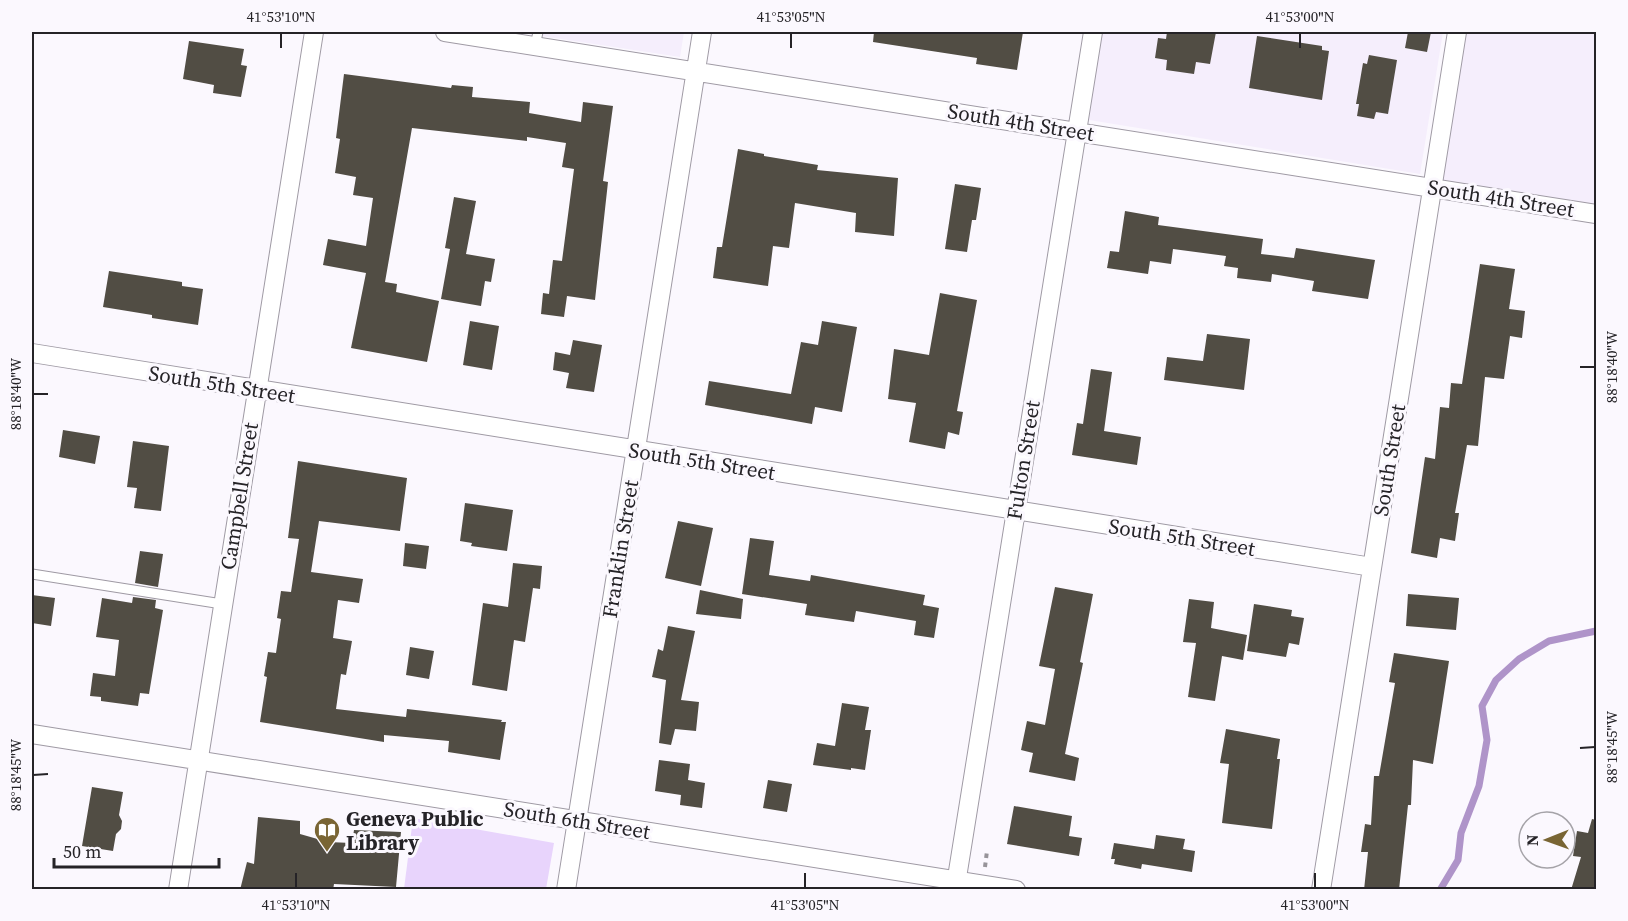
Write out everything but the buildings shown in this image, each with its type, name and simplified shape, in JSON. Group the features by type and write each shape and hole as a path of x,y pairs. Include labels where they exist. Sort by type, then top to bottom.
{"street":[{"name":"Campbell Street","path":"178,890 314,32"},
{"name":"South 4th Street","path":"445,32 537,39 696,71 1596,214"},
{"name":"Franklin Street","path":"566,890 702,32"},
{"name":"Fulton Street","path":"956,885 1093,32"},
{"name":"South Street","path":"1321,890 1458,32"},
{"name":"South 5th Street","path":"32,353 1372,567"},
{"name":"South 6th Street","path":"32,734 577,820 956,885 1016,890"}],"lane":[{"path":"32,574 222,604"}],"path":[{"path":"984,870 987,851"}],"shaded area":[{"path":"515,32 684,32 680,57"},
{"path":"1097,32 1443,32 1420,174 1083,119"},
{"path":"1464,32 1596,32 1596,208 1440,182"},
{"path":"413,818 554,843 546,889 404,889"}],"waterway":[{"path":"1440,890 1458,860 1461,833 1479,786 1487,740 1482,706 1496,680 1519,659 1549,641 1596,631"}],"place":[{"name":"Geneva Public Library","path":"327,853"}]}
